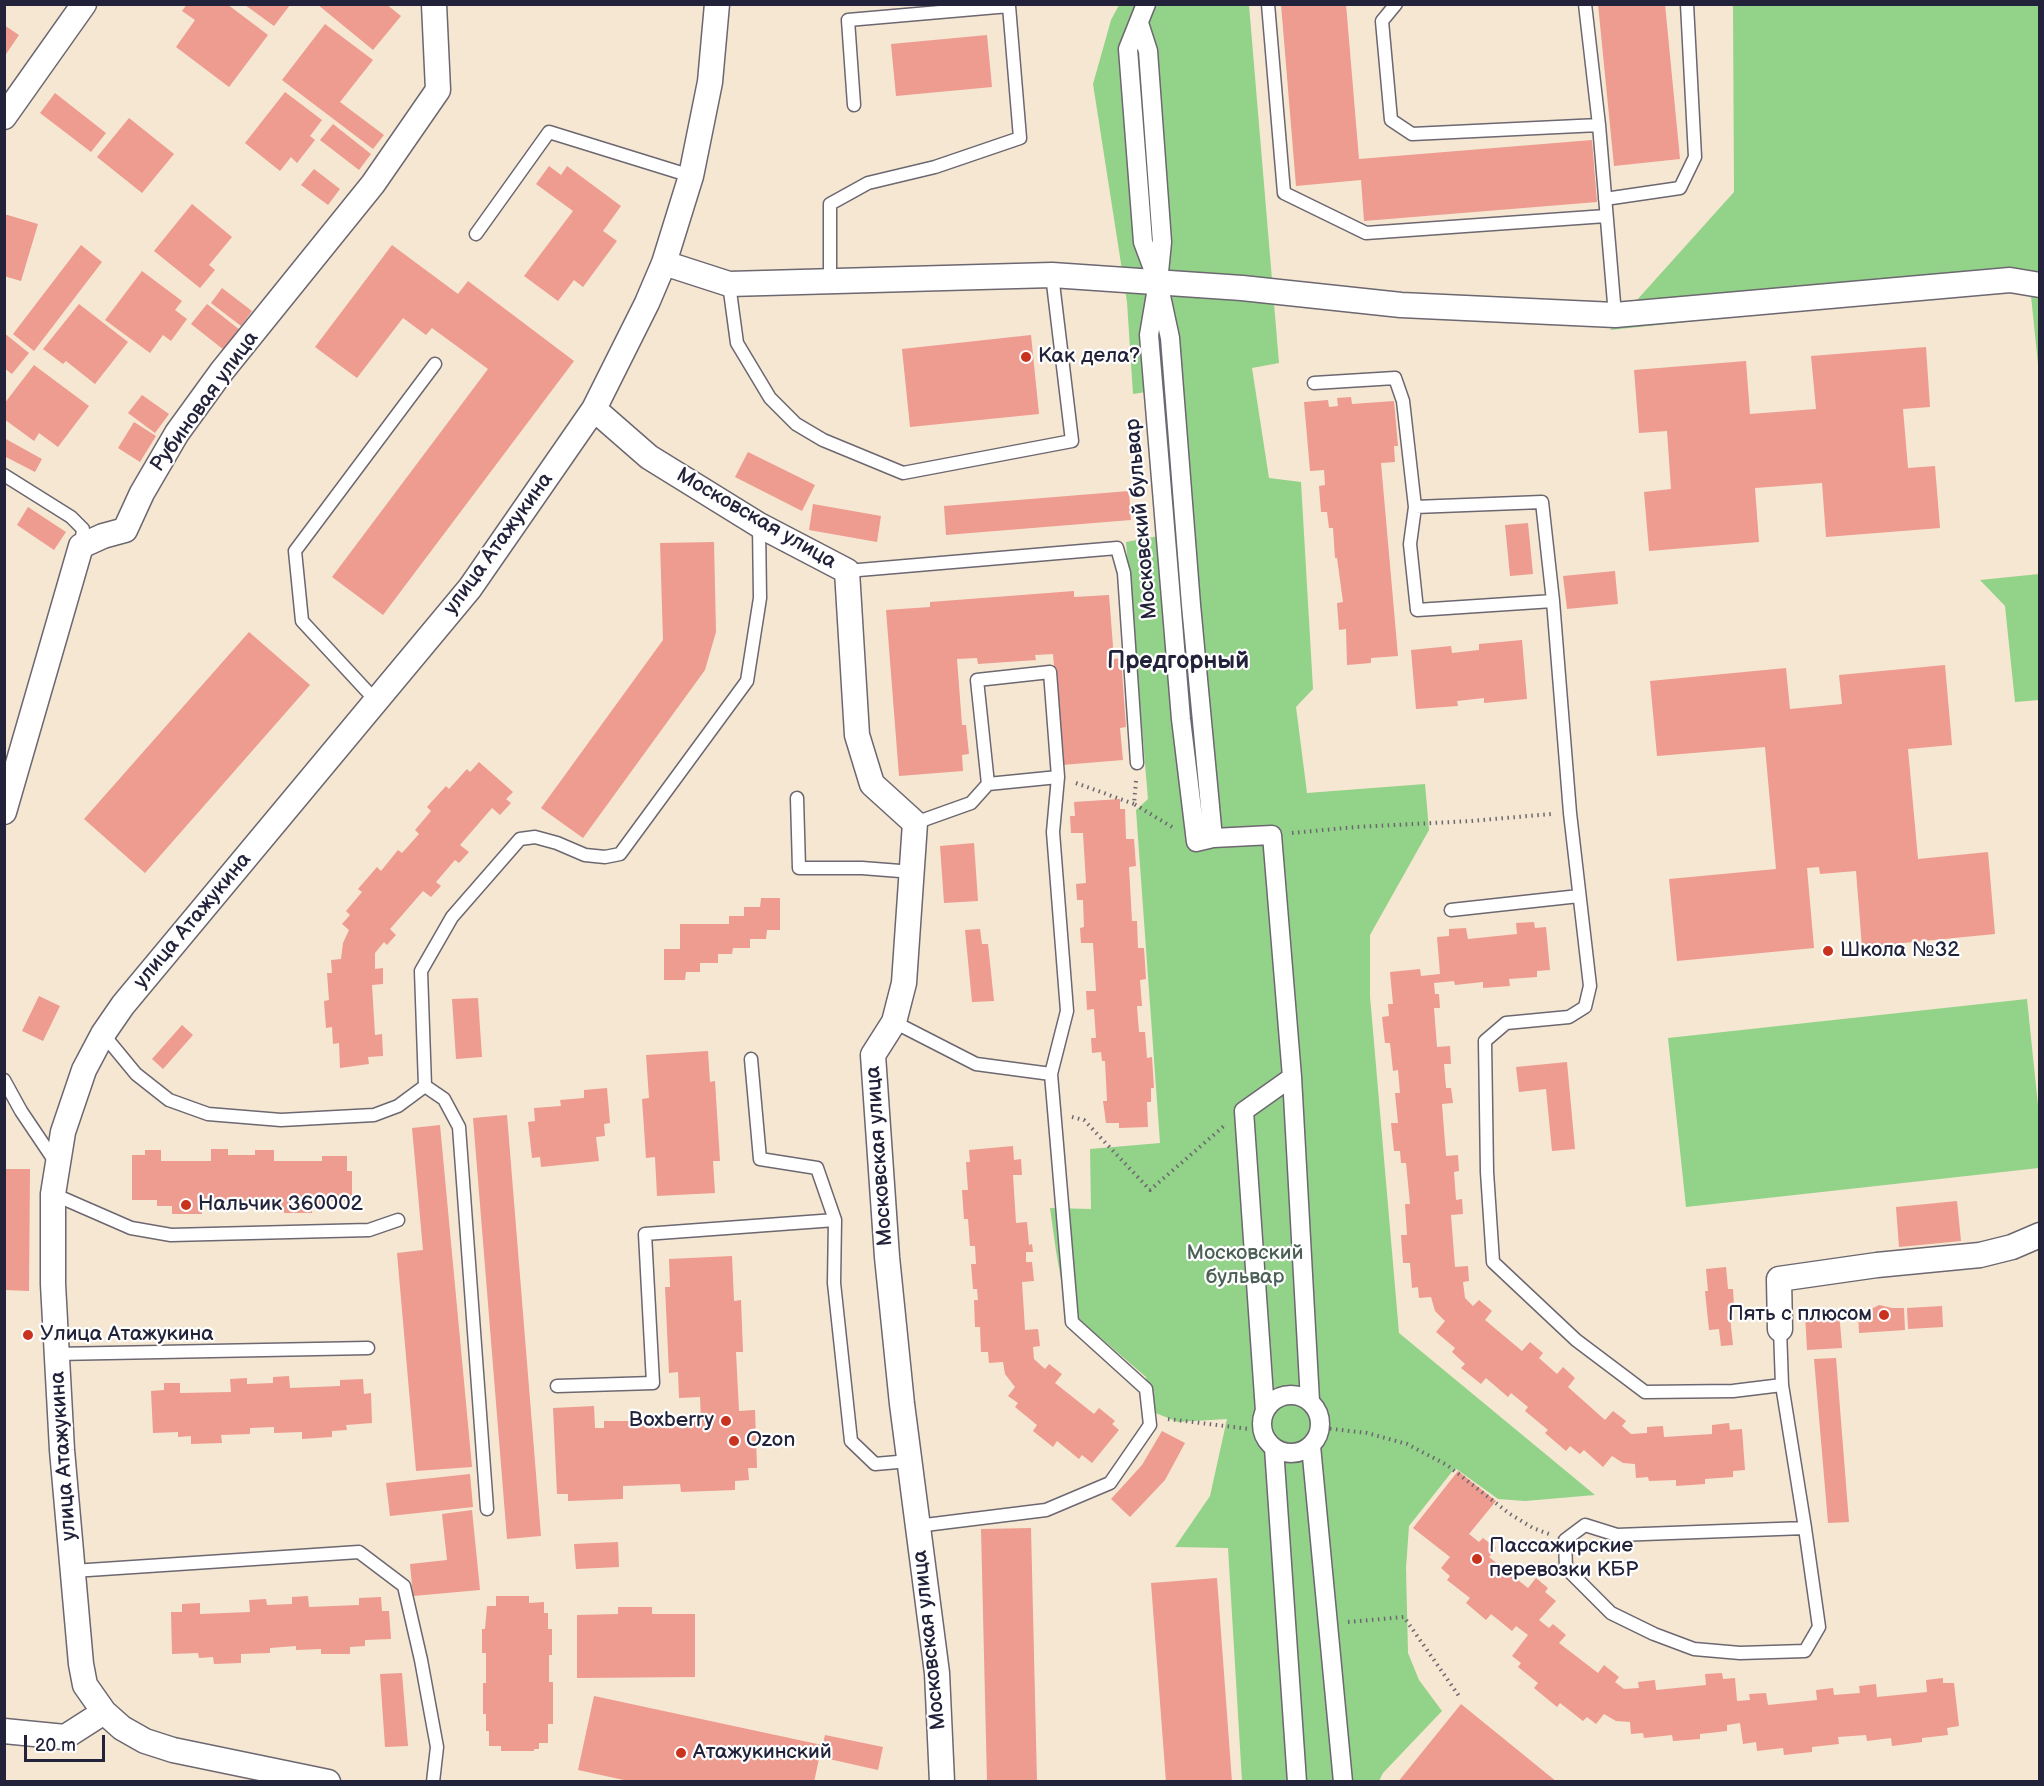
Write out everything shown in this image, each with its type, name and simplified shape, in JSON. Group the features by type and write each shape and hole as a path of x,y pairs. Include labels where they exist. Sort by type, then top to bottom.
{"street":[{"path":"4,117 84,4"},
{"name":"Рубиновая улица","path":"81,546 103,536 125,530 142,493 177,433 222,371 373,184 438,90 434,4"},
{"name":"улица Атажукина","path":"328,1782 173,1750 145,1742 104,1712 85,1685 81,1664 62,1450 52,1284 52,1194 57,1164 74,1096 84,1070 103,1034 123,1005 470,588 594,409 647,303 664,263 691,176 710,82 717,4"},
{"name":"Московский бульвар","path":"1146,4 1128,50 1143,242 1158,282 1170,338 1202,715 1204,840"},
{"name":"Московский бульвар","path":"1138,23 1148,51 1162,242 1149,335 1181,719 1204,840"},
{"path":"1136,148 1155,146"},
{"path":"664,263 729,284 1052,275 1253,289 1401,305 1615,315 2010,280 2040,285"},
{"name":"Московская улица","path":"594,409 649,457 759,525 847,571 857,735 872,784 891,804 915,823 904,983 894,1022 873,1055 887,1257 909,1461 937,1674 942,1782"},
{"path":"1160,470 1181,466"},
{"path":"4,812 81,546"},
{"path":"1172,607 1191,605"},
{"path":"1181,719 1202,715"},
{"path":"1204,840 1272,835 1292,1077 1310,1401"},
{"path":"1292,1077 1244,1111 1264,1411 1262,1421 1263,1432 1274,1448 1297,1782"},
{"path":"1780,1329 1779,1279 1877,1265 1980,1255 2012,1247 2040,1235"},
{"path":"1264,1411 1271,1402 1290,1394 1310,1401 1320,1418 1320,1428 1311,1446 1293,1453 1274,1448"},
{"path":"1311,1446 1343,1782"},
{"path":"4,1731 65,1737 104,1712"}],"lane":[{"path":"1268,4 1284,193 1366,233 1606,216"},
{"path":"1396,4 1382,21 1391,120 1412,134 1599,125"},
{"path":"1585,4 1599,125 1615,315"},
{"path":"1605,199 1680,188 1695,157 1687,4"},
{"path":"830,280 830,204 868,183 935,167 1020,138 1010,6 848,20 854,105"},
{"path":"476,234 549,132 691,176"},
{"path":"729,284 737,343 770,398 796,424 823,440 903,473 1072,441 1052,275"},
{"path":"377,702 302,621 295,551 435,364"},
{"path":"1314,382 1395,378 1403,401 1415,507 1410,544 1417,610 1553,601"},
{"path":"4,475 71,517 83,529 81,546"},
{"path":"1415,507 1542,502 1553,601 1570,813 1590,986 1585,1007 1569,1017 1506,1023 1485,1041 1487,1172 1493,1262 1576,1340 1645,1392 1734,1391 1782,1385"},
{"path":"425,1086 421,971 452,917 520,839 535,837 557,843 585,855 605,857 620,854 747,681 760,598 759,525"},
{"path":"847,571 1117,548 1124,573 1137,763"},
{"path":"917,1526 1046,1510 1110,1483 1150,1425 1146,1389 1072,1322 1051,1074 1067,1011 1053,832 1058,777 1050,672 978,680 988,784"},
{"path":"915,823 970,802 988,784 1058,777"},
{"path":"797,798 799,868 862,868 913,872"},
{"path":"1451,909 1579,896"},
{"path":"894,1022 976,1064 1051,1074"},
{"path":"103,1034 136,1074 169,1100 208,1114 280,1120 374,1115 398,1106 425,1086"},
{"path":"751,1059 760,1159 817,1168 835,1220 834,1283 851,1441 875,1464 909,1461"},
{"path":"4,1080 21,1111 57,1164"},
{"path":"425,1086 444,1099 459,1127 487,1509"},
{"path":"52,1194 131,1228 171,1235 369,1230 398,1220"},
{"path":"557,1386 653,1383 645,1234 835,1220"},
{"path":"1780,1329 1782,1385 1805,1528 1819,1627 1805,1651 1740,1653 1694,1649 1654,1634 1611,1613 1566,1568 1565,1540 1585,1525 1617,1535 1805,1528"},
{"path":"56,1354 368,1348"},
{"path":"73,1571 359,1552 404,1586 437,1747 433,1782"}],"path":[{"path":"1134,804 1137,763"},
{"path":"1058,777 1134,804 1204,840"},
{"path":"1272,835 1570,813"},
{"path":"1054,1113 1084,1120 1150,1190 1244,1111"},
{"path":"1149,1416 1263,1432"},
{"path":"1320,1428 1367,1433 1407,1444 1447,1465 1510,1514 1533,1528 1565,1540"},
{"path":"1328,1623 1404,1617 1459,1696"}],"green space":[{"name":"Московский бульвар","path":"1119,5 1249,5 1279,363 1252,368 1269,478 1301,482 1313,689 1296,707 1307,793 1425,784 1429,830 1370,935 1370,996 1399,1333 1595,1495 1525,1501 1498,1499 1455,1468 1409,1526 1406,1568 1408,1653 1419,1680 1442,1711 1383,1773 1379,1781 1242,1781 1228,1548 1175,1547 1210,1496 1227,1419 1178,1422 1153,1412 1146,1377 1066,1308 1056,1251 1050,1208 1091,1209 1090,1149 1160,1143 1136,810 1148,799 1126,542 1159,536 1146,392 1133,394 1127,302 1093,84 1111,20"},
{"path":"1733,5 2039,5 2039,374 2030,286 1610,330 1734,192"},
{"path":"2039,574 2039,700 2015,702 2005,606 1980,580"},
{"path":"2027,999 2039,1115 2039,1168 1686,1207 1668,1038"}],"building":[{"path":"187,4 227,4 268,35 229,87 176,47 195,20 182,11"},
{"path":"317,4 386,4 401,16 373,50"},
{"path":"1281,4 1346,4 1359,159 1592,140 1597,202 1364,221 1361,180 1296,186"},
{"path":"1598,4 1665,4 1680,159 1614,166"},
{"path":"245,5 290,5 274,26"},
{"path":"325,24 373,60 340,102 384,135 373,149 282,80"},
{"path":"4,25 19,35 4,57"},
{"path":"987,35 992,87 896,96 891,44"},
{"path":"285,92 322,120 310,136 315,140 297,163 291,157 280,171 245,143"},
{"path":"55,93 106,133 91,152 40,113"},
{"path":"129,118 174,154 142,193 97,157"},
{"path":"333,124 371,154 359,170 320,140"},
{"path":"549,166 561,175 567,166 621,206 603,231 617,241 583,287 574,280 558,301 524,276 573,211 536,184"},
{"path":"314,169 340,189 328,205 301,185"},
{"path":"192,204 232,237 209,265 215,270 200,288 154,251"},
{"path":"4,214 38,224 21,281 4,276"},
{"path":"81,245 102,262 34,351 13,334"},
{"path":"392,245 458,294 468,281 574,361 383,615 332,577 488,369 432,328 426,335 403,318 357,378 315,347"},
{"path":"142,271 182,301 175,310 187,319 171,341 163,335 150,353 105,320"},
{"path":"222,288 252,311 241,326 211,303"},
{"path":"79,304 128,342 95,384 66,361 63,364 43,349"},
{"path":"207,304 240,330 224,350 191,324"},
{"path":"4,333 29,353 12,374 4,368"},
{"path":"1031,335 1039,414 910,427 902,349"},
{"path":"1926,347 1930,407 1903,409 1908,468 1935,466 1940,528 1826,537 1822,483 1755,488 1759,542 1649,551 1644,492 1671,489 1667,431 1639,433 1634,370 1746,361 1750,414 1816,409 1811,356"},
{"path":"34,365 89,406 58,447 39,433 34,441 4,419 4,404"},
{"path":"142,395 169,414 155,433 128,413"},
{"path":"1351,397 1352,404 1394,401 1398,446 1394,446 1395,462 1381,463 1398,656 1371,658 1371,663 1347,665 1346,629 1339,630 1337,603 1343,602 1337,558 1335,558 1333,528 1329,528 1327,512 1321,512 1319,486 1325,485 1324,470 1310,471 1304,402 1328,400 1329,407 1338,406 1337,398"},
{"path":"134,422 156,436 140,462 118,448"},
{"path":"4,438 42,459 35,472 4,456"},
{"path":"748,452 815,485 802,511 735,477"},
{"path":"1129,491 1131,520 946,535 944,506"},
{"path":"813,504 881,516 877,542 809,530"},
{"path":"28,507 66,532 54,550 17,525"},
{"path":"1528,523 1533,574 1510,576 1505,525"},
{"path":"714,542 716,632 705,670 583,838 541,808 663,640 660,543"},
{"path":"1615,571 1618,604 1567,609 1563,576"},
{"path":"1074,591 1074,597 1109,595 1114,659 1121,658 1126,727 1120,728 1123,760 1062,765 1053,654 1035,655 1036,660 978,664 977,658 957,659 962,725 966,725 969,754 962,755 963,771 899,776 886,610 930,607 930,602"},
{"path":"249,632 310,685 145,873 84,819"},
{"path":"1522,640 1527,699 1484,703 1484,698 1457,701 1458,706 1416,709 1411,650 1451,646 1452,653 1479,650 1479,644"},
{"path":"1945,665 1952,745 1908,749 1918,859 1988,852 1995,934 1862,947 1856,871 1820,874 1819,867 1807,868 1814,948 1677,961 1669,879 1776,869 1765,747 1657,756 1650,681 1786,668 1790,709 1842,704 1839,675"},
{"path":"479,762 513,792 506,799 511,803 500,815 492,808 460,845 469,852 459,863 455,860 436,882 441,886 431,897 423,891 390,929 396,935 387,945 384,942 375,953 375,969 383,968 383,984 372,985 375,1035 382,1034 383,1056 368,1057 369,1064 340,1068 339,1043 333,1044 332,1027 326,1028 324,1001 329,1000 327,973 332,973 331,960 341,959 343,943 349,930 342,924 350,915 346,911 362,892 358,889 377,867 381,871 398,850 402,853 419,834 415,830 431,811 427,807 446,786 449,789 467,769 470,772"},
{"path":"1120,799 1120,809 1125,809 1126,839 1134,839 1136,866 1129,867 1132,921 1137,921 1138,948 1144,948 1146,979 1140,980 1142,1006 1137,1006 1139,1032 1145,1032 1147,1058 1152,1057 1154,1088 1151,1088 1151,1102 1147,1102 1148,1127 1119,1128 1119,1123 1106,1123 1103,1101 1107,1101 1105,1061 1102,1061 1101,1052 1092,1053 1091,1038 1096,1038 1094,1009 1087,1010 1086,991 1096,991 1093,943 1081,943 1080,928 1084,927 1083,900 1077,900 1076,884 1086,883 1083,833 1071,833 1070,816 1075,816 1074,802"},
{"path":"974,843 978,901 944,903 940,846"},
{"path":"761,898 780,898 780,930 767,930 766,939 750,939 750,948 733,948 732,954 718,954 718,963 700,963 700,972 686,972 685,980 664,980 664,949 680,949 680,924 729,924 729,916 744,916 744,907 760,907"},
{"path":"1534,922 1535,928 1546,927 1550,970 1537,971 1537,977 1509,979 1510,986 1483,988 1483,982 1455,985 1454,981 1434,983 1435,994 1439,994 1440,1008 1434,1008 1437,1047 1450,1046 1451,1064 1444,1064 1446,1088 1451,1088 1453,1103 1442,1104 1446,1156 1458,1155 1459,1171 1454,1172 1456,1200 1462,1199 1463,1214 1451,1215 1455,1267 1468,1266 1469,1281 1463,1282 1465,1298 1473,1306 1479,1300 1492,1311 1485,1320 1522,1351 1530,1342 1543,1353 1539,1358 1557,1374 1563,1367 1575,1378 1568,1387 1605,1420 1613,1411 1626,1421 1622,1426 1631,1434 1647,1433 1647,1427 1663,1426 1664,1437 1712,1434 1712,1425 1729,1423 1730,1430 1742,1429 1745,1470 1733,1471 1733,1477 1705,1479 1705,1484 1676,1486 1676,1480 1649,1481 1648,1477 1636,1478 1635,1464 1623,1463 1612,1456 1603,1467 1584,1450 1580,1454 1570,1446 1566,1451 1545,1433 1548,1430 1525,1411 1528,1407 1511,1393 1508,1397 1486,1378 1481,1384 1461,1368 1465,1364 1452,1352 1455,1348 1436,1332 1445,1321 1435,1311 1431,1297 1419,1298 1418,1287 1412,1288 1410,1263 1403,1263 1401,1235 1407,1235 1405,1204 1410,1204 1406,1163 1401,1163 1400,1151 1394,1151 1391,1123 1398,1123 1395,1093 1400,1093 1398,1070 1393,1071 1390,1043 1385,1043 1382,1017 1389,1016 1388,1004 1393,1004 1390,972 1420,969 1421,976 1440,974 1437,937 1449,936 1449,929 1466,928 1468,939 1517,934 1516,923"},
{"path":"980,929 982,944 988,944 994,1001 972,1002 965,930"},
{"path":"39,996 60,1006 43,1041 22,1031"},
{"path":"478,998 482,1057 456,1059 452,999"},
{"path":"182,1025 193,1035 163,1069 152,1059"},
{"path":"708,1051 710,1082 715,1081 720,1161 713,1161 715,1193 657,1196 655,1157 646,1158 642,1099 649,1098 646,1055"},
{"path":"1567,1062 1575,1149 1552,1151 1546,1089 1519,1092 1516,1067"},
{"path":"607,1088 610,1123 604,1124 605,1136 596,1137 599,1161 541,1167 540,1157 532,1158 528,1122 535,1121 534,1108 561,1106 560,1100 584,1098 584,1090"},
{"path":"507,1115 541,1536 507,1539 473,1118"},
{"path":"440,1125 472,1467 416,1471 397,1253 423,1250 412,1128"},
{"path":"1013,1146 1014,1160 1021,1159 1022,1175 1013,1175 1016,1223 1027,1222 1029,1245 1032,1244 1033,1252 1026,1252 1026,1262 1032,1262 1034,1281 1022,1282 1025,1330 1038,1329 1040,1346 1033,1347 1034,1359 1045,1369 1049,1364 1062,1374 1055,1383 1094,1414 1099,1408 1115,1421 1112,1424 1119,1430 1092,1463 1082,1455 1079,1459 1057,1441 1053,1447 1033,1431 1037,1425 1015,1407 1018,1403 1008,1396 1015,1387 1005,1374 1003,1362 989,1363 988,1352 981,1352 980,1327 975,1327 974,1300 978,1300 977,1289 973,1289 971,1264 976,1264 975,1246 970,1246 968,1219 964,1219 962,1190 968,1190 966,1162 970,1162 969,1150"},
{"path":"211,1149 228,1149 228,1155 255,1155 255,1150 274,1150 274,1161 322,1161 322,1156 347,1156 347,1171 352,1171 352,1201 327,1201 327,1206 312,1206 312,1213 284,1213 284,1207 254,1207 254,1201 228,1201 228,1205 202,1205 202,1214 172,1214 172,1206 157,1206 157,1200 132,1200 132,1155 145,1155 145,1150 161,1150 161,1161 211,1161"},
{"path":"4,1169 30,1169 29,1291 4,1290"},
{"path":"1957,1201 1961,1241 1899,1247 1896,1207"},
{"path":"732,1256 734,1301 741,1300 743,1352 736,1352 739,1411 755,1410 757,1468 748,1468 749,1480 735,1481 735,1490 681,1492 680,1484 623,1486 623,1499 568,1501 568,1494 557,1494 553,1408 594,1406 595,1428 604,1428 604,1421 662,1421 662,1417 693,1416 694,1422 701,1421 700,1397 679,1398 678,1372 669,1373 665,1287 670,1287 669,1259"},
{"path":"1726,1267 1728,1289 1733,1289 1734,1306 1729,1307 1733,1345 1721,1346 1719,1329 1709,1330 1705,1291 1708,1291 1706,1269"},
{"path":"1879,1305 1904,1308 1905,1330 1859,1333 1858,1311 1869,1310"},
{"path":"1942,1306 1943,1327 1908,1329 1907,1308"},
{"path":"1839,1311 1842,1348 1807,1350 1805,1313"},
{"path":"1836,1358 1849,1522 1828,1523 1814,1359"},
{"path":"289,1376 290,1388 340,1386 340,1380 363,1379 364,1394 371,1393 372,1423 346,1425 347,1430 332,1431 332,1437 302,1439 302,1432 274,1433 274,1427 250,1428 250,1434 221,1435 222,1443 191,1444 191,1436 178,1437 178,1432 153,1433 151,1391 164,1390 164,1383 180,1383 180,1393 231,1392 230,1379 247,1378 247,1384 273,1383 273,1377"},
{"path":"1162,1431 1185,1443 1165,1480 1130,1517 1111,1499 1142,1465"},
{"path":"1458,1471 1496,1501 1469,1534 1479,1542 1483,1538 1496,1548 1489,1557 1528,1588 1536,1578 1548,1588 1545,1592 1556,1601 1539,1620 1549,1628 1553,1624 1566,1635 1559,1643 1598,1673 1604,1665 1619,1677 1615,1682 1624,1689 1639,1688 1638,1682 1655,1680 1656,1690 1706,1685 1705,1674 1722,1673 1723,1679 1735,1678 1737,1701 1750,1700 1749,1694 1766,1693 1768,1705 1817,1700 1816,1690 1833,1688 1834,1695 1860,1693 1859,1686 1876,1684 1877,1697 1927,1692 1926,1680 1943,1678 1943,1683 1954,1683 1959,1726 1947,1728 1948,1735 1922,1738 1922,1742 1892,1746 1891,1738 1867,1741 1866,1735 1838,1737 1839,1744 1812,1747 1812,1752 1784,1755 1783,1748 1757,1751 1756,1742 1743,1744 1740,1723 1727,1725 1727,1731 1700,1734 1700,1739 1673,1741 1672,1735 1644,1738 1643,1733 1631,1734 1630,1722 1616,1721 1604,1714 1596,1724 1587,1717 1583,1721 1560,1703 1557,1707 1534,1688 1538,1683 1518,1667 1521,1663 1512,1656 1528,1635 1516,1626 1512,1631 1491,1614 1486,1620 1466,1603 1470,1598 1447,1580 1450,1576 1441,1568 1450,1557 1413,1528"},
{"path":"470,1474 473,1507 390,1516 386,1483"},
{"path":"472,1510 480,1590 413,1596 410,1564 447,1560 442,1514"},
{"path":"1031,1528 1037,1782 987,1782 981,1529"},
{"path":"618,1542 619,1567 576,1569 574,1544"},
{"path":"1217,1578 1232,1782 1166,1782 1151,1583"},
{"path":"308,1596 309,1607 359,1605 359,1598 381,1597 382,1611 389,1611 391,1639 365,1640 365,1646 350,1647 350,1654 321,1654 321,1649 296,1650 296,1646 270,1648 270,1653 241,1654 241,1663 214,1664 213,1657 199,1658 198,1653 172,1654 171,1612 182,1612 182,1604 200,1603 200,1614 250,1612 249,1600 266,1599 267,1605 292,1604 292,1597"},
{"path":"496,1596 529,1596 529,1603 544,1602 544,1613 548,1613 548,1629 552,1629 549,1682 553,1682 553,1724 548,1724 548,1743 539,1743 539,1749 534,1749 534,1751 501,1751 501,1746 489,1746 486,1714 483,1714 486,1653 482,1653 482,1629 485,1629 487,1606 496,1606"},
{"path":"618,1607 652,1607 652,1614 695,1614 695,1677 577,1678 577,1615 618,1614"},
{"path":"402,1673 408,1746 385,1747 380,1674"},
{"path":"594,1696 822,1745 814,1782 633,1782 578,1770"},
{"path":"1461,1704 1557,1782 1398,1782"},
{"path":"825,1735 883,1747 878,1770 820,1757"}],"place":[{"name":"Как дела?","path":"1026,357"},
{"name":"Школа №32","path":"1828,951"},
{"name":"Нальчик 360002","path":"186,1205"},
{"name":"Пять с плюсом","path":"1884,1315"},
{"name":"Улица Атажукина","path":"28,1335"},
{"name":"Boxberry","path":"726,1421"},
{"name":"Ozon","path":"734,1441"},
{"name":"Пассажирские перевозки КБР","path":"1477,1559"},
{"name":"Атажукинский","path":"681,1753"}],"district":[{"name":"Предгорный","path":"1178,662"}]}
